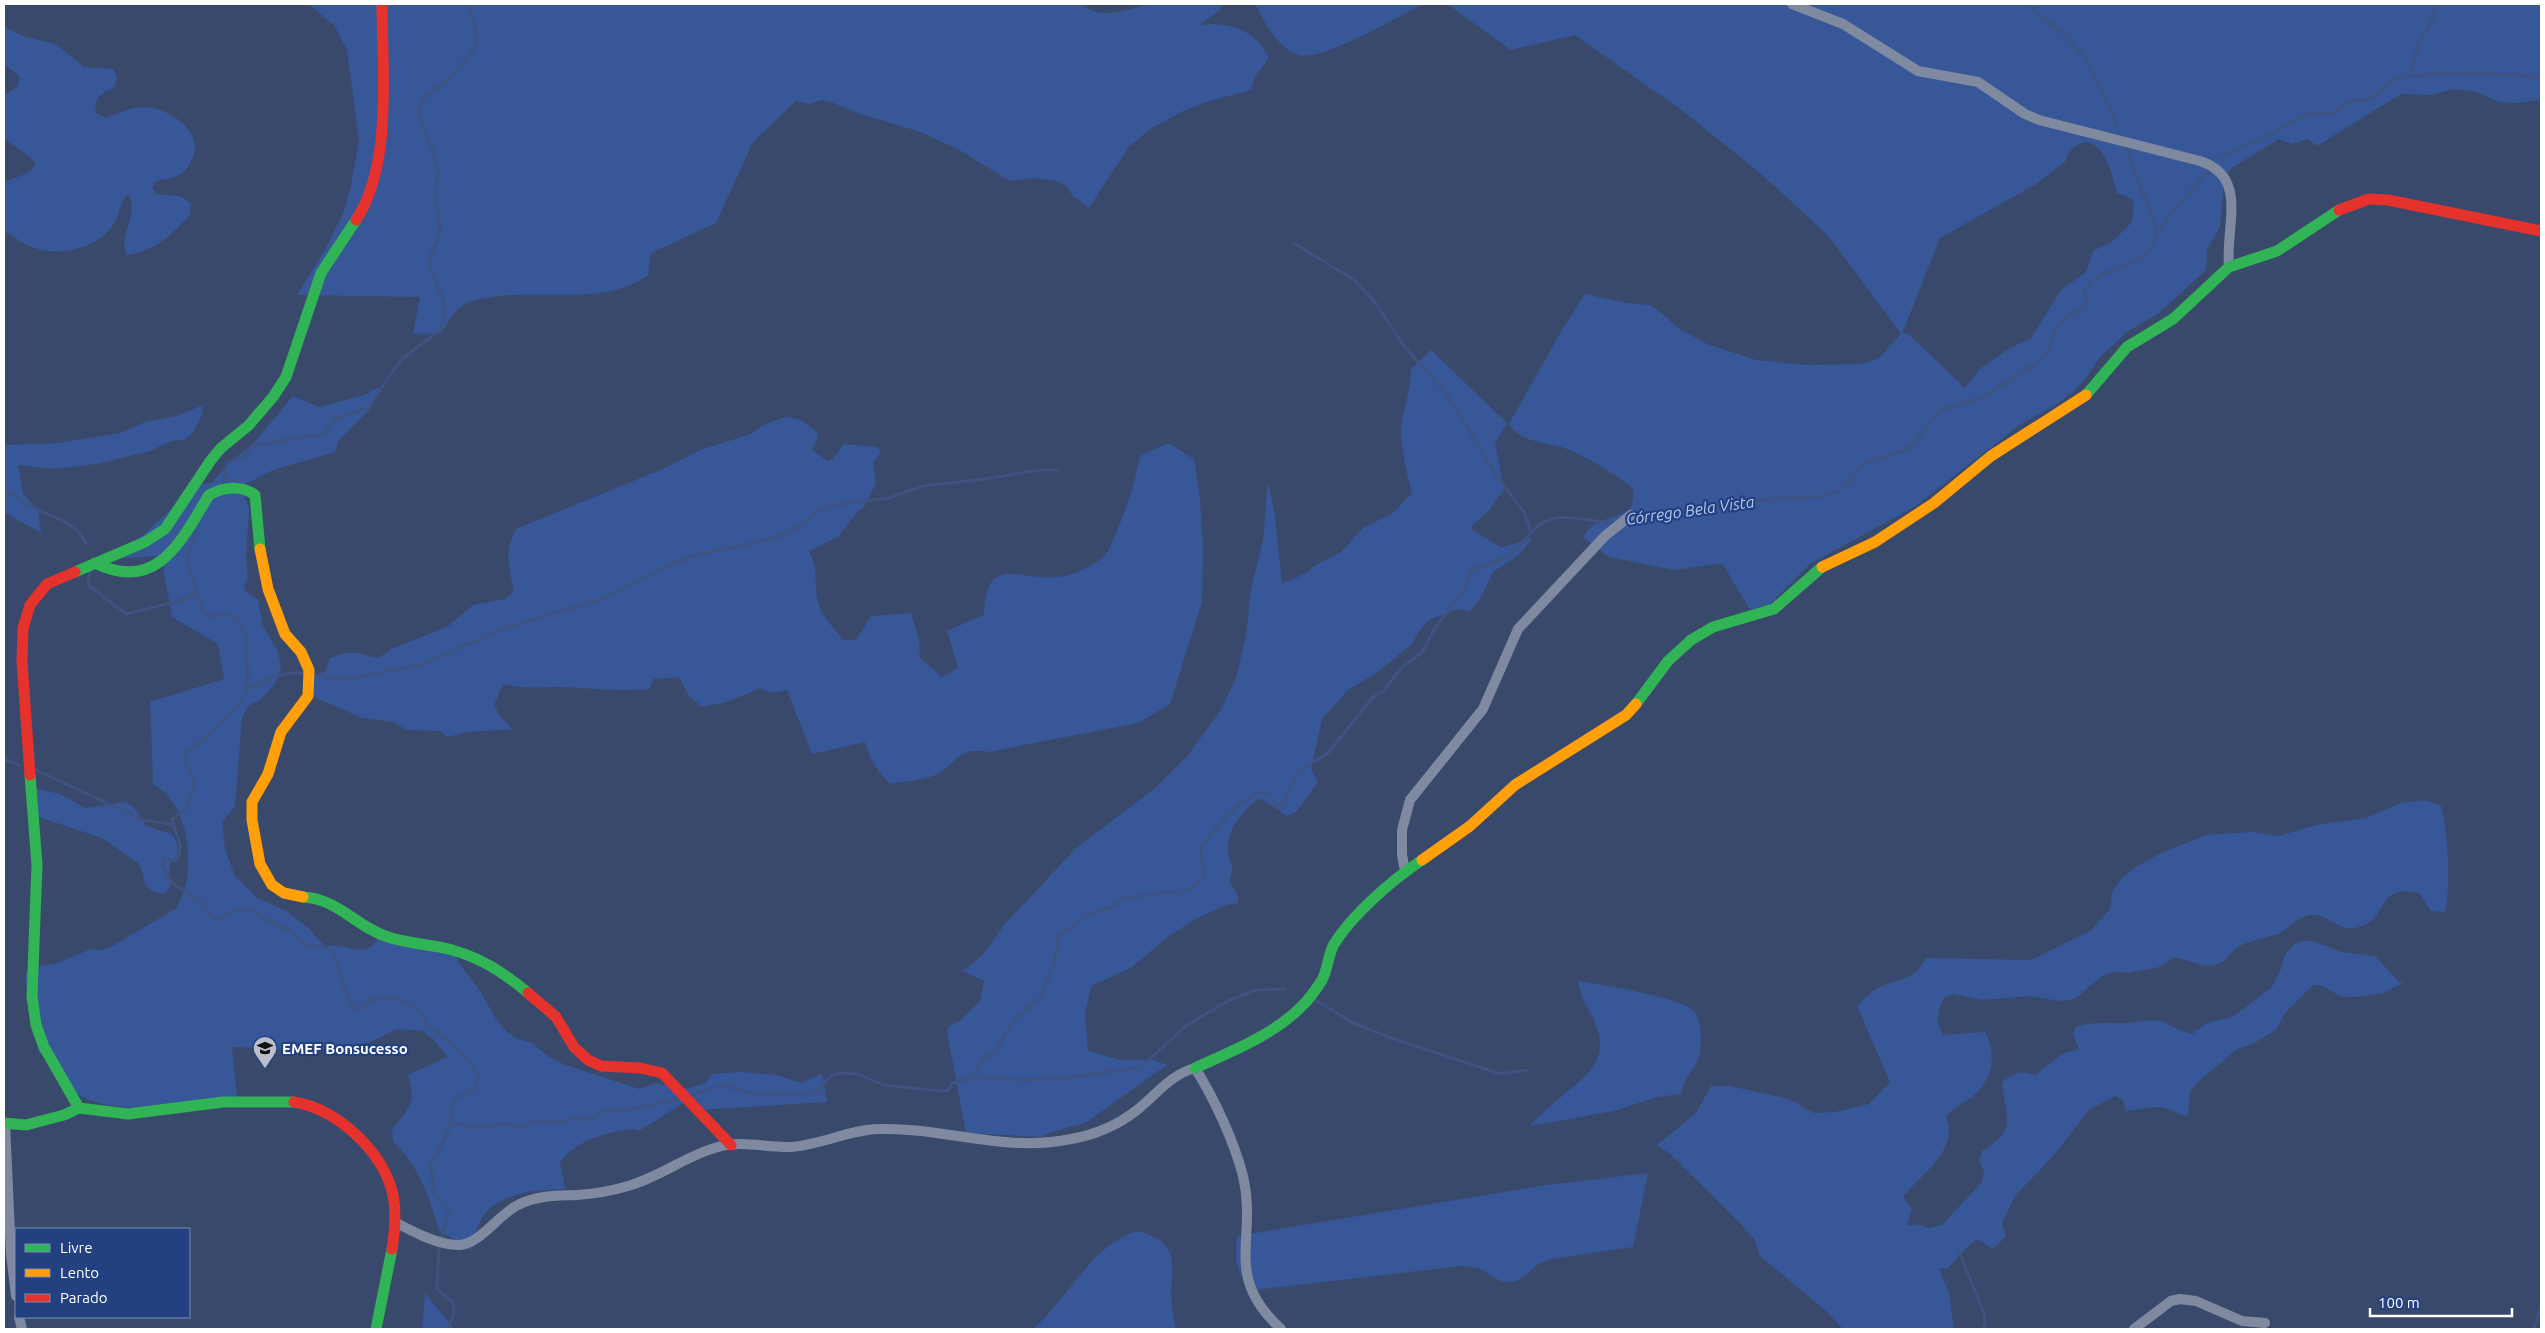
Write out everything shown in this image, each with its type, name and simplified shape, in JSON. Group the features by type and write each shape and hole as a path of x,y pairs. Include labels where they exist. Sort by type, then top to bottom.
{"street":[{"path":"79,1108 44,1047 36,1025 32,996 37,865 22,662 23,628 30,605 47,584 145,542 169,524 211,460 225,444 248,426 273,397 286,377 321,273 364,208 375,179 382,129 382,4"},
{"path":"1792,4 1843,24 1918,71 1978,82 2025,114 2040,120 2200,161 2220,170 2229,186 2232,203 2228,245 2229,267"},
{"path":"395,1222 435,1240 459,1245 471,1242 509,1210 528,1200 549,1196 594,1193 628,1186 659,1175 707,1151 731,1144 799,1146 877,1129 918,1131 967,1139 1031,1144 1070,1140 1117,1123 1138,1109 1173,1076 1250,1043 1274,1028 1306,1001 1322,980 1334,945 1343,932 1405,872 1470,826 1515,785 1626,715 1644,695 1668,661 1692,640 1713,627 1774,609 1818,569 1875,542 1934,503 1991,456 2082,399 2127,347 2173,319 2229,267 2277,251 2344,207 2376,198 2424,206 2541,231"},
{"path":"95,563 112,570 136,571 162,564 178,546 209,496 214,492 235,488 251,491 255,495 260,551 268,589 285,634 301,652 309,670 308,696 281,732 268,774 252,802 252,820 260,864 272,885 293,896 320,898 335,905 363,925 388,937 454,950 491,966 514,980 556,1017 574,1047 588,1060 602,1066 640,1068 668,1076 692,1106 731,1144"},
{"path":"1405,872 1401,843 1402,830 1410,800 1483,709 1518,629 1604,536 1631,515"},
{"path":"1195,1068 1206,1085 1242,1176 1247,1209 1244,1254 1251,1289 1261,1307 1281,1329"},
{"path":"15,1288 11,1254 4,1123 26,1125 64,1115 79,1108 115,1114 286,1100 313,1106 330,1114 351,1131 381,1166 390,1182 395,1203 395,1222 376,1329"},
{"path":"2134,1329 2171,1302 2180,1299 2196,1301 2236,1319 2265,1323"}],"shaded area":[{"path":"308,4 1082,4 1090,10 1108,13 1156,4 1222,4 1220,10 1199,25 1231,26 1249,34 1263,48 1269,58 1256,75 1251,90 1209,101 1183,111 1150,129 1129,147 1089,208 1073,196 1065,185 1056,181 1035,178 1010,181 961,151 921,132 860,114 831,102 822,100 810,104 796,101 753,142 716,223 651,253 648,275 630,285 611,291 591,294 507,295 476,300 465,304 458,310 441,333 413,334 420,297 297,295 326,248 344,211 351,186 359,141 347,50 334,25"},
{"path":"1255,4 1423,4 1361,37 1325,52 1299,55 1291,52 1278,41"},
{"path":"1447,4 2541,4 2541,100 2516,103 2499,102 2477,92 2453,89 2432,95 2401,94 2317,146 2308,139 2292,144 2279,139 2232,168 2224,177 2220,227 2207,249 2206,270 2159,313 2127,332 2099,358 2087,377 2075,390 2057,404 2021,424 1914,507 1810,564 1767,607 1755,610 1749,608 1722,563 1675,570 1609,557 1583,537 1596,523 1620,515 1629,509 1632,504 1633,489 1611,472 1583,456 1559,446 1521,436 1509,424 1559,335 1585,294 1627,303 1651,305 1680,329 1707,344 1756,360 1807,365 1862,364 1878,359 1901,334 1830,238 1761,174 1683,111 1575,35 1511,50","holes":["2085,142 2092,144 2103,154 2117,193 2131,198 2134,203 2132,222 2113,241 2093,251 2086,272 2061,290 2031,338 2010,348 1982,367 1964,389 1907,333 1902,334 1940,238 2036,184 2066,161 2076,146"]},
{"path":"4,27 23,36 56,44 84,67 114,69 117,78 114,87 99,97 95,108 96,113 106,118 134,108 154,108 174,117 190,132 194,141 195,151 187,167 176,176 156,181 152,187 156,194 180,196 191,203 190,215 155,246 127,255 125,240 132,209 128,194 111,228 103,236 83,247 60,251 38,249 4,232 4,182 28,173 36,165 30,157 4,138 4,95 17,87 20,77 4,64"},
{"path":"1431,350 1507,423 1495,443 1504,490 1490,509 1470,528 1501,548 1532,538 1521,553 1493,572 1481,597 1470,612 1463,609 1454,610 1429,620 1420,630 1412,644 1375,674 1349,689 1322,719 1311,769 1318,782 1297,811 1287,816 1265,801 1258,799 1243,813 1232,830 1228,848 1233,868 1229,881 1238,896 1238,903 1223,906 1192,921 1165,939 1131,968 1091,986 1085,1014 1088,1051 1121,1060 1153,1060 1167,1065 1085,1123 1051,1132 1042,1137 966,1133 947,1032 949,1026 960,1021 980,1001 984,981 962,971 983,955 1004,925 1075,849 1155,788 1188,755 1221,710 1236,678 1246,636 1251,589 1263,540 1268,481 1275,517 1282,584 1306,573 1314,566 1341,552 1363,528 1393,513 1412,493 1403,454 1401,434 1403,415 1410,387 1411,369"},
{"path":"377,388 382,389 369,410 338,441 335,452 273,470 240,487 249,508 246,559 248,579 244,585 246,592 258,600 263,626 278,651 281,666 275,684 260,700 248,706 242,718 235,806 222,822 225,849 235,876 257,898 285,910 310,929 326,946 364,950 376,942 381,933 456,955 458,962 477,986 496,1019 506,1031 517,1039 531,1042 548,1056 563,1064 639,1089 656,1083 678,1091 706,1083 712,1074 741,1072 776,1075 801,1083 821,1074 827,1102 698,1110 688,1100 639,1131 633,1129 593,1138 575,1148 560,1162 565,1189 526,1192 499,1202 483,1216 470,1250 439,1230 431,1204 417,1172 393,1141 392,1129 410,1105 412,1092 408,1075 447,1057 437,1043 423,1031 396,1029 369,1043 313,1050 232,1047 237,1097 153,1107 110,1105 90,1100 73,1091 61,1079 45,1054 39,1054 25,977 29,967 55,964 91,949 102,950 109,948 177,908 186,882 188,852 184,825 172,802 164,792 153,784 150,702 224,679 218,644 172,617 161,556 108,559 142,536 198,484 212,483 232,460 253,444 293,396 319,407 365,395"},
{"path":"203,405 202,415 192,434 184,440 171,441 150,451 96,464 54,469 18,465 23,493 38,511 41,533 4,512 4,445 59,443 120,433 145,422 177,416"},
{"path":"786,417 801,420 818,433 817,440 812,449 827,461 833,459 844,444 875,447 879,448 881,453 873,462 876,483 864,507 858,511 839,536 809,551 815,570 818,603 824,614 844,640 856,640 871,616 911,613 919,639 920,658 942,677 958,668 947,631 984,615 986,595 991,583 998,576 1016,574 1056,577 1075,573 1094,564 1106,554 1115,536 1136,477 1140,456 1168,443 1194,459 1200,500 1203,546 1202,602 1170,704 1138,723 988,752 969,752 962,754 946,768 930,777 890,784 874,765 865,742 812,754 787,690 771,693 761,688 726,702 702,707 689,696 679,677 653,679 650,689 639,690 526,687 503,684 494,705 500,716 512,729 467,732 447,737 441,731 406,730 394,722 362,718 314,697 311,675 325,672 330,658 351,653 371,657 381,656 391,649 447,627 473,605 506,599 514,591 509,567 509,553 516,529 665,468 700,450 751,434 765,424"},
{"path":"34,788 60,794 85,808 126,802 137,811 146,826 172,834 177,843 178,850 169,870 170,885 167,891 163,894 149,889 144,882 143,873 138,863 102,838 33,815"},
{"path":"2425,800 2441,806 2443,817 2447,845 2448,874 2445,912 2431,911 2419,893 2405,891 2395,893 2389,897 2369,923 2359,927 2344,927 2320,916 2306,916 2280,933 2242,945 2234,950 2223,962 2216,965 2201,965 2175,957 2160,967 2127,973 2114,972 2102,976 2075,999 2059,1001 2031,996 1982,1000 1953,994 1945,997 1940,1006 1938,1016 1940,1030 1943,1035 1985,1032 1991,1049 1991,1066 1989,1074 1980,1089 1946,1117 1949,1129 1948,1140 1943,1151 1903,1197 1912,1209 1907,1226 1916,1224 1929,1228 1942,1225 1982,1182 1984,1171 1979,1161 1982,1151 2001,1136 2007,1123 2002,1083 2017,1073 2035,1075 2062,1054 2079,1049 2073,1034 2076,1027 2096,1023 2129,1023 2156,1020 2192,1034 2207,1023 2233,1017 2272,987 2281,969 2285,955 2294,944 2302,941 2313,941 2341,952 2375,956 2399,982 2404,982 2384,993 2356,997 2342,997 2320,985 2313,985 2284,1014 2277,1029 2256,1042 2236,1050 2199,1081 2190,1092 2188,1116 2161,1107 2126,1111 2123,1100 2115,1096 2089,1110 2054,1155 2015,1196 2002,1223 2006,1236 1993,1249 1977,1239 1948,1268 1939,1269 1949,1293 1954,1329 1843,1329 1825,1310 1760,1256 1755,1240 1736,1219 1669,1153 1657,1145 1696,1113 1711,1086 1730,1086 1789,1099 1814,1113 1835,1112 1869,1104 1890,1082 1857,1006 1875,990 1911,975 1921,966 1926,958 2031,960 2090,931 2110,909 2112,892 2121,879 2134,868 2161,853 2206,835 2251,832 2279,836 2316,825 2366,818 2401,803"},
{"path":"1578,981 1654,995 1682,1004 1695,1013 1700,1029 1700,1052 1699,1058 1685,1083 1682,1094 1657,1097 1614,1111 1529,1126 1584,1077 1596,1062 1600,1043 1598,1031 1581,994"},
{"path":"1648,1173 1633,1247 1551,1259 1537,1265 1516,1281 1502,1282 1479,1268 1461,1266 1247,1291 1236,1261 1237,1236 1539,1186"},
{"path":"1137,1231 1160,1240 1170,1254 1172,1262 1171,1298 1176,1329 1033,1329 1046,1317 1093,1260 1121,1238"},
{"path":"425,1293 454,1329 422,1329"}],"waterway":[{"name":"Córrego Bela Vista","path":"224,485 227,463 244,456 252,446 322,435 337,418 367,408 401,360 441,329 444,315 443,300 430,265 432,251 438,241 440,227 436,198 438,169 430,142 419,118 419,108 425,97 447,80 474,50 476,41 475,26 469,4"},
{"path":"2028,4 2067,37 2086,59 2119,128"},
{"path":"2409,76 2419,42 2433,18 2436,4"},
{"name":"Córrego Bela Vista","path":"2218,158 2274,133 2299,117 2311,114 2334,113 2349,101 2363,100 2374,96 2395,79 2409,76 2452,73 2523,75 2541,79"},
{"path":"2125,146 2158,232"},
{"name":"Córrego Bela Vista","path":"1630,521 1682,510 1711,508 1739,501 1825,496 1838,491 1849,482 1864,463 1905,450 1916,442 1932,418 1942,410 1983,397 2044,358 2049,351 2056,330 2061,322 2087,305 2088,300 2084,295 2092,281 2099,276 2132,263 2147,252 2152,247 2169,216 2208,172"},
{"path":"1294,243 1354,280 1375,302 1404,346 1448,396 1496,475 1525,514 1531,533"},
{"path":"313,674 333,678 354,678 421,665 502,629 605,598 665,567 696,555 772,539 792,531 821,510 834,505 889,498 922,486 978,480 1039,470 1058,470"},
{"path":"4,490 71,526 77,530 86,543"},
{"name":"Córrego Bela Vista","path":"690,1096 723,1085 750,1093 809,1094 818,1090 831,1076 839,1073 858,1074 883,1085 944,1091 948,1090 952,1083 974,1077 980,1063 997,1049 1014,1020 1042,996 1055,960 1058,937 1085,916 1112,907 1123,898 1187,890 1202,879 1205,872 1200,854 1203,843 1239,805 1250,797 1261,793 1270,795 1276,805 1280,806 1285,801 1296,773 1329,752 1373,697 1383,692 1400,669 1423,651 1436,626 1463,592 1472,569 1497,561 1511,554 1535,529 1552,519 1568,518 1618,522"},
{"name":"Córrego Bela Vista","path":"196,531 187,558 202,609 212,617 227,613 238,619 246,637 248,674 243,698 224,721 185,754 185,761 194,780 194,788 187,808 172,819 180,846 178,856 175,861 164,859 162,865 172,883 201,902 212,917 220,919 233,910 253,909 265,919 290,931 310,947 323,946 333,952 348,999 355,1009 360,1009 374,998 400,1001 416,1007 426,1023 460,1052 479,1075 476,1086 471,1092 458,1097 454,1102 447,1135 431,1163 433,1190 449,1213 439,1245 437,1289 453,1303 454,1313 448,1329"},
{"path":"90,570 88,584 126,614 175,602 197,593"},
{"path":"247,690 274,677 304,673"},
{"path":"4,759 19,765"},
{"path":"36,770 143,820 172,824"},
{"path":"974,1077 1025,1080 1065,1078 1141,1067 1187,1025 1228,1001 1256,990 1285,989"},
{"path":"1312,998 1353,1023 1394,1039 1501,1074 1526,1070"},
{"name":"Córrego Bela Vista","path":"450,1123 464,1124 471,1128 505,1124 520,1127 539,1120 558,1123 574,1118 589,1120 603,1111 632,1109 679,1099"},
{"path":"1959,1252 1984,1313 1985,1323 1983,1329"},
{"path":"2534,1329 2541,1307"}],"traffic: fast":[{"path":"2086,395 2127,347 2173,319 2229,267 2277,251 2339,210"},
{"path":"75,572 145,542 165,529 211,460 221,448 248,426 273,397 286,377 321,273 356,220"},
{"path":"95,563 117,571 136,572 152,567 166,557 178,544 209,495 232,488 238,488 255,495 260,549"},
{"path":"1636,704 1668,661 1691,640 1713,627 1774,609 1822,567"},
{"path":"30,775 37,865 32,996 36,1025 44,1047 79,1108"},
{"path":"1195,1068 1266,1034 1292,1016 1316,990 1326,971 1334,944 1342,933 1386,887 1422,860"},
{"path":"303,897 327,903 366,927 388,937 444,948 472,957 502,973 528,993"},
{"path":"4,1123 26,1125 64,1115 79,1108 128,1114 223,1102 294,1102"},
{"path":"376,1329 392,1249"}],"traffic: slow":[{"path":"1822,567 1875,542 1934,503 1991,456 2086,395"},
{"path":"260,549 268,589 285,634 301,652 309,670 308,696 281,732 268,774 252,802 252,820 260,864 272,885 284,893 303,897"},
{"path":"1422,860 1470,826 1515,785 1626,715 1636,704"}],"traffic: jam":[{"path":"356,220 368,197 376,172 380,144 384,86 382,4"},
{"path":"2339,210 2369,199 2388,200 2541,231"},
{"path":"30,775 22,662 23,628 30,605 47,584 75,572"},
{"path":"528,993 556,1017 574,1047 588,1060 601,1066 640,1068 662,1073 731,1145"},
{"path":"294,1102 310,1106 341,1122 355,1134 378,1161 394,1198 395,1220 392,1249"}],"place":[{"name":"EMEF Bonsucesso","path":"265,1069"}]}
